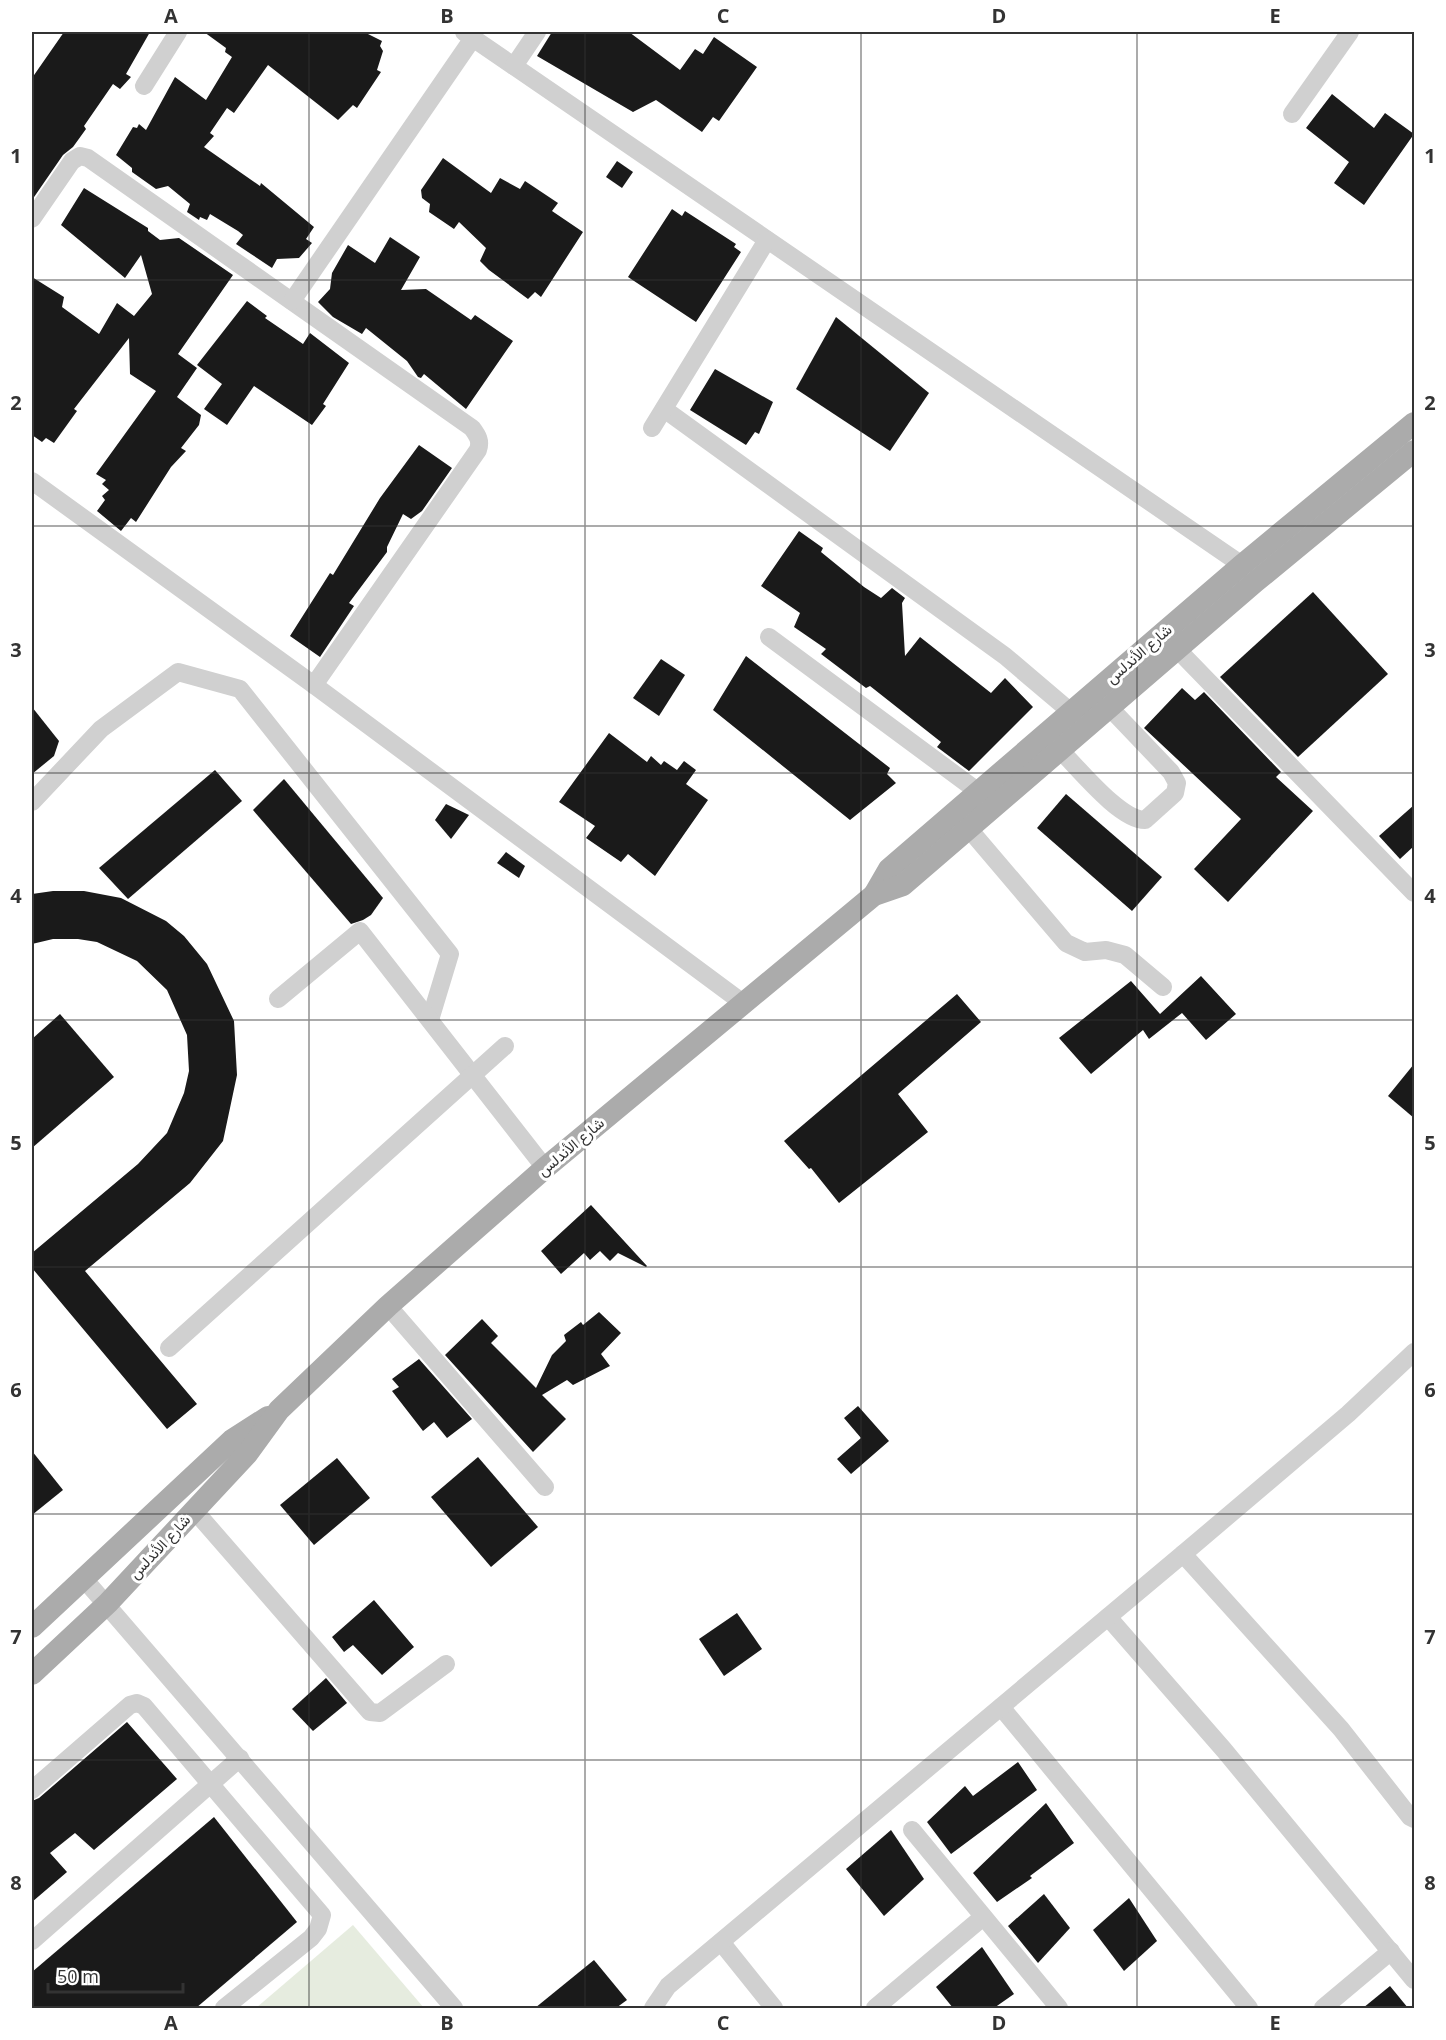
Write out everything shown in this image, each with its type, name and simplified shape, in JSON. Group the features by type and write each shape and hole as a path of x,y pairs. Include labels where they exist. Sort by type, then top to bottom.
{"main road":[{"name":"شارع الأندلس","path":"874,895 889,869 1242,565 1414,423"},
{"name":"شارع الأندلس","path":"32,1674 108,1603 247,1454 279,1410 388,1306 545,1168 874,895 903,885 1177,649 1414,451"},
{"name":"شارع الأندلس","path":"32,1627 85,1580 232,1440 279,1410"}],"street":[{"path":"144,86 178,32"},
{"path":"514,66 537,32"},
{"path":"1292,114 1350,32"},
{"path":"292,301 469,35 1242,565"},
{"path":"32,219 68,165 76,158 83,157 472,428 480,442 478,450 314,685"},
{"path":"652,428 767,240"},
{"path":"664,409 1005,656 1071,712"},
{"path":"32,481 314,685 742,1003"},
{"path":"769,637 980,793"},
{"path":"1177,649 1414,893"},
{"path":"32,802 101,729 178,672 240,689 450,954 430,1020"},
{"path":"1061,751 1127,816 1136,820 1145,820 1174,793 1177,783 1171,772 1110,708"},
{"path":"969,829 1066,943 1085,952 1106,950 1125,955 1163,987"},
{"path":"278,999 360,931 545,1168"},
{"path":"169,1348 505,1046"},
{"path":"388,1306 545,1487"},
{"path":"653,2008 668,1986 1348,1414 1414,1352"},
{"path":"194,1510 370,1712 380,1713 446,1664"},
{"path":"1183,1554 1341,1729 1410,1817 1414,1819"},
{"path":"85,1580 108,1603 454,2008"},
{"path":"1108,1617 1414,1980"},
{"path":"32,1791 130,1705 137,1703 144,1706 322,1915 318,1929 311,1938 224,2008"},
{"path":"1001,1707 1249,2008"},
{"path":"32,1941 240,1758"},
{"path":"912,1830 1059,2008"},
{"path":"875,2008 983,1917"},
{"path":"721,1941 774,2008"},
{"path":"1323,2008 1391,1951"}],"shaded area":[{"path":"353,1925 424,2008 256,2008"}],"building":[{"path":"64,32 150,32 126,74 131,77 120,89 113,84 84,126 86,129 73,147 63,155 32,200 32,78"},
{"path":"204,32 364,32 382,41 380,46 383,51 377,70 381,72 357,108 353,105 338,120 268,65 234,113 227,108 210,133 214,136 204,147 260,186 261,183 314,227 306,239 312,243 299,258 277,259 272,268 236,244 243,235 238,231 210,214 207,220 200,217 199,220 187,212 190,204 168,186 156,189 132,172 132,168 116,155 133,127 137,128 139,124 146,130 175,77 206,100 232,57 225,52 226,48"},
{"path":"552,32 629,32 680,70 695,49 703,54 714,37 757,67 719,121 713,117 702,132 656,100 633,112 537,56"},
{"path":"1332,94 1374,128 1385,113 1414,134 1364,205 1334,183 1349,162 1306,128"},
{"path":"443,158 491,193 500,178 520,189 525,181 558,203 552,211 583,232 541,297 535,292 528,299 489,270 480,261 486,248 459,222 454,229 429,212 430,204 422,198 421,190"},
{"path":"617,161 633,172 622,188 606,177"},
{"path":"84,188 148,228 148,231 160,240 179,238 233,275 178,354 197,368 177,397 201,415 199,425 181,448 186,451 171,467 136,522 131,518 121,531 97,511 105,500 102,496 109,490 102,484 106,480 96,474 156,391 130,374 129,338 74,409 77,411 54,443 46,438 42,442 32,435 32,277 64,297 62,307 99,334 117,303 134,316 152,294 141,255 125,278 61,225"},
{"path":"672,209 682,216 685,211 736,244 734,247 741,252 696,322 628,277"},
{"path":"390,237 420,257 401,290 426,289 471,320 475,315 513,341 466,409 424,374 421,378 418,377 407,361 366,328 362,334 333,317 318,302 330,289 332,273 348,245 375,263"},
{"path":"247,301 267,316 265,318 303,344 310,333 349,363 323,404 326,406 312,425 254,386 227,425 204,409 222,384 197,365"},
{"path":"836,317 929,393 890,451 796,389"},
{"path":"715,369 773,402 759,434 755,432 746,445 690,410"},
{"path":"419,445 452,468 422,511 411,519 403,514 387,547 387,552 349,603 354,606 320,657 290,636 330,573 333,575 380,498"},
{"path":"799,531 823,548 821,552 881,598 892,588 905,598 902,603 905,656 920,637 991,693 1005,678 1033,707 969,771 937,747 941,742 870,686 866,688 821,654 826,649 794,627 800,613 761,586"},
{"path":"1313,592 1388,674 1298,757 1220,677"},
{"path":"746,656 890,768 887,774 896,783 850,820 713,710"},
{"path":"661,659 685,675 659,716 633,698"},
{"path":"1182,688 1195,700 1204,692 1281,772 1276,777 1313,811 1228,902 1194,869 1241,819 1144,728"},
{"path":"32,707 59,741 54,756 32,774"},
{"path":"609,733 647,762 651,756 661,765 664,761 677,770 684,761 696,770 686,784 708,800 655,876 628,854 621,862 586,838 595,826 559,802"},
{"path":"215,770 242,801 128,899 99,868"},
{"path":"284,779 383,898 371,915 363,920 351,924 253,810"},
{"path":"1066,794 1162,877 1132,911 1037,828"},
{"path":"446,804 469,815 451,839 435,820"},
{"path":"1414,805 1414,846 1400,859 1379,836"},
{"path":"506,852 525,866 519,878 497,863"},
{"path":"84,891 121,898 166,921 184,936 207,964 234,1021 237,1075 223,1141 190,1183 85,1271 197,1404 167,1429 32,1268 32,1253 138,1164 167,1133 184,1093 189,1071 187,1035 167,990 137,961 97,942 53,939 32,944 32,894"},
{"path":"1201,976 1236,1014 1206,1040 1182,1013 1149,1039 1143,1030 1091,1074 1059,1038 1131,981 1160,1014"},
{"path":"957,994 981,1022 898,1094 928,1132 839,1203 811,1168 809,1169 784,1141"},
{"path":"60,1014 114,1077 32,1148 32,1039"},
{"path":"1414,1064 1414,1118 1388,1096"},
{"path":"591,1205 646,1267 618,1253 610,1261 600,1251 590,1260 584,1253 561,1274 541,1251"},
{"path":"599,1312 621,1333 601,1354 610,1366 573,1385 567,1380 542,1395 566,1419 533,1452 445,1355 482,1319 498,1336 491,1343 536,1388 552,1355 566,1341 564,1335 581,1322 583,1325"},
{"path":"419,1359 472,1419 447,1438 434,1422 423,1431 392,1391 399,1387 392,1379"},
{"path":"858,1406 889,1441 851,1474 837,1459 861,1438 844,1418"},
{"path":"32,1451 63,1490 32,1515"},
{"path":"478,1457 538,1527 491,1567 431,1497"},
{"path":"337,1458 370,1498 314,1545 280,1505"},
{"path":"374,1600 414,1647 382,1675 353,1645 344,1652 332,1637"},
{"path":"737,1613 762,1649 724,1676 699,1639"},
{"path":"326,1678 347,1703 313,1731 292,1709"},
{"path":"127,1722 177,1779 94,1850 75,1833 50,1853 67,1872 32,1902 32,1801 39,1798"},
{"path":"1018,1762 1037,1790 951,1854 927,1822 965,1786 973,1796"},
{"path":"1046,1803 1074,1843 1030,1876 1032,1878 997,1902 973,1873"},
{"path":"214,1817 297,1922 196,2008 32,2008 32,1972"},
{"path":"891,1830 924,1879 884,1916 846,1869"},
{"path":"1044,1894 1070,1928 1038,1963 1008,1926"},
{"path":"1129,1898 1157,1941 1124,1971 1093,1930"},
{"path":"982,1947 1014,1994 994,2008 953,2008 936,1987"},
{"path":"594,1960 627,2000 616,2008 535,2008"},
{"path":"1390,1986 1408,2008 1363,2008"}]}
